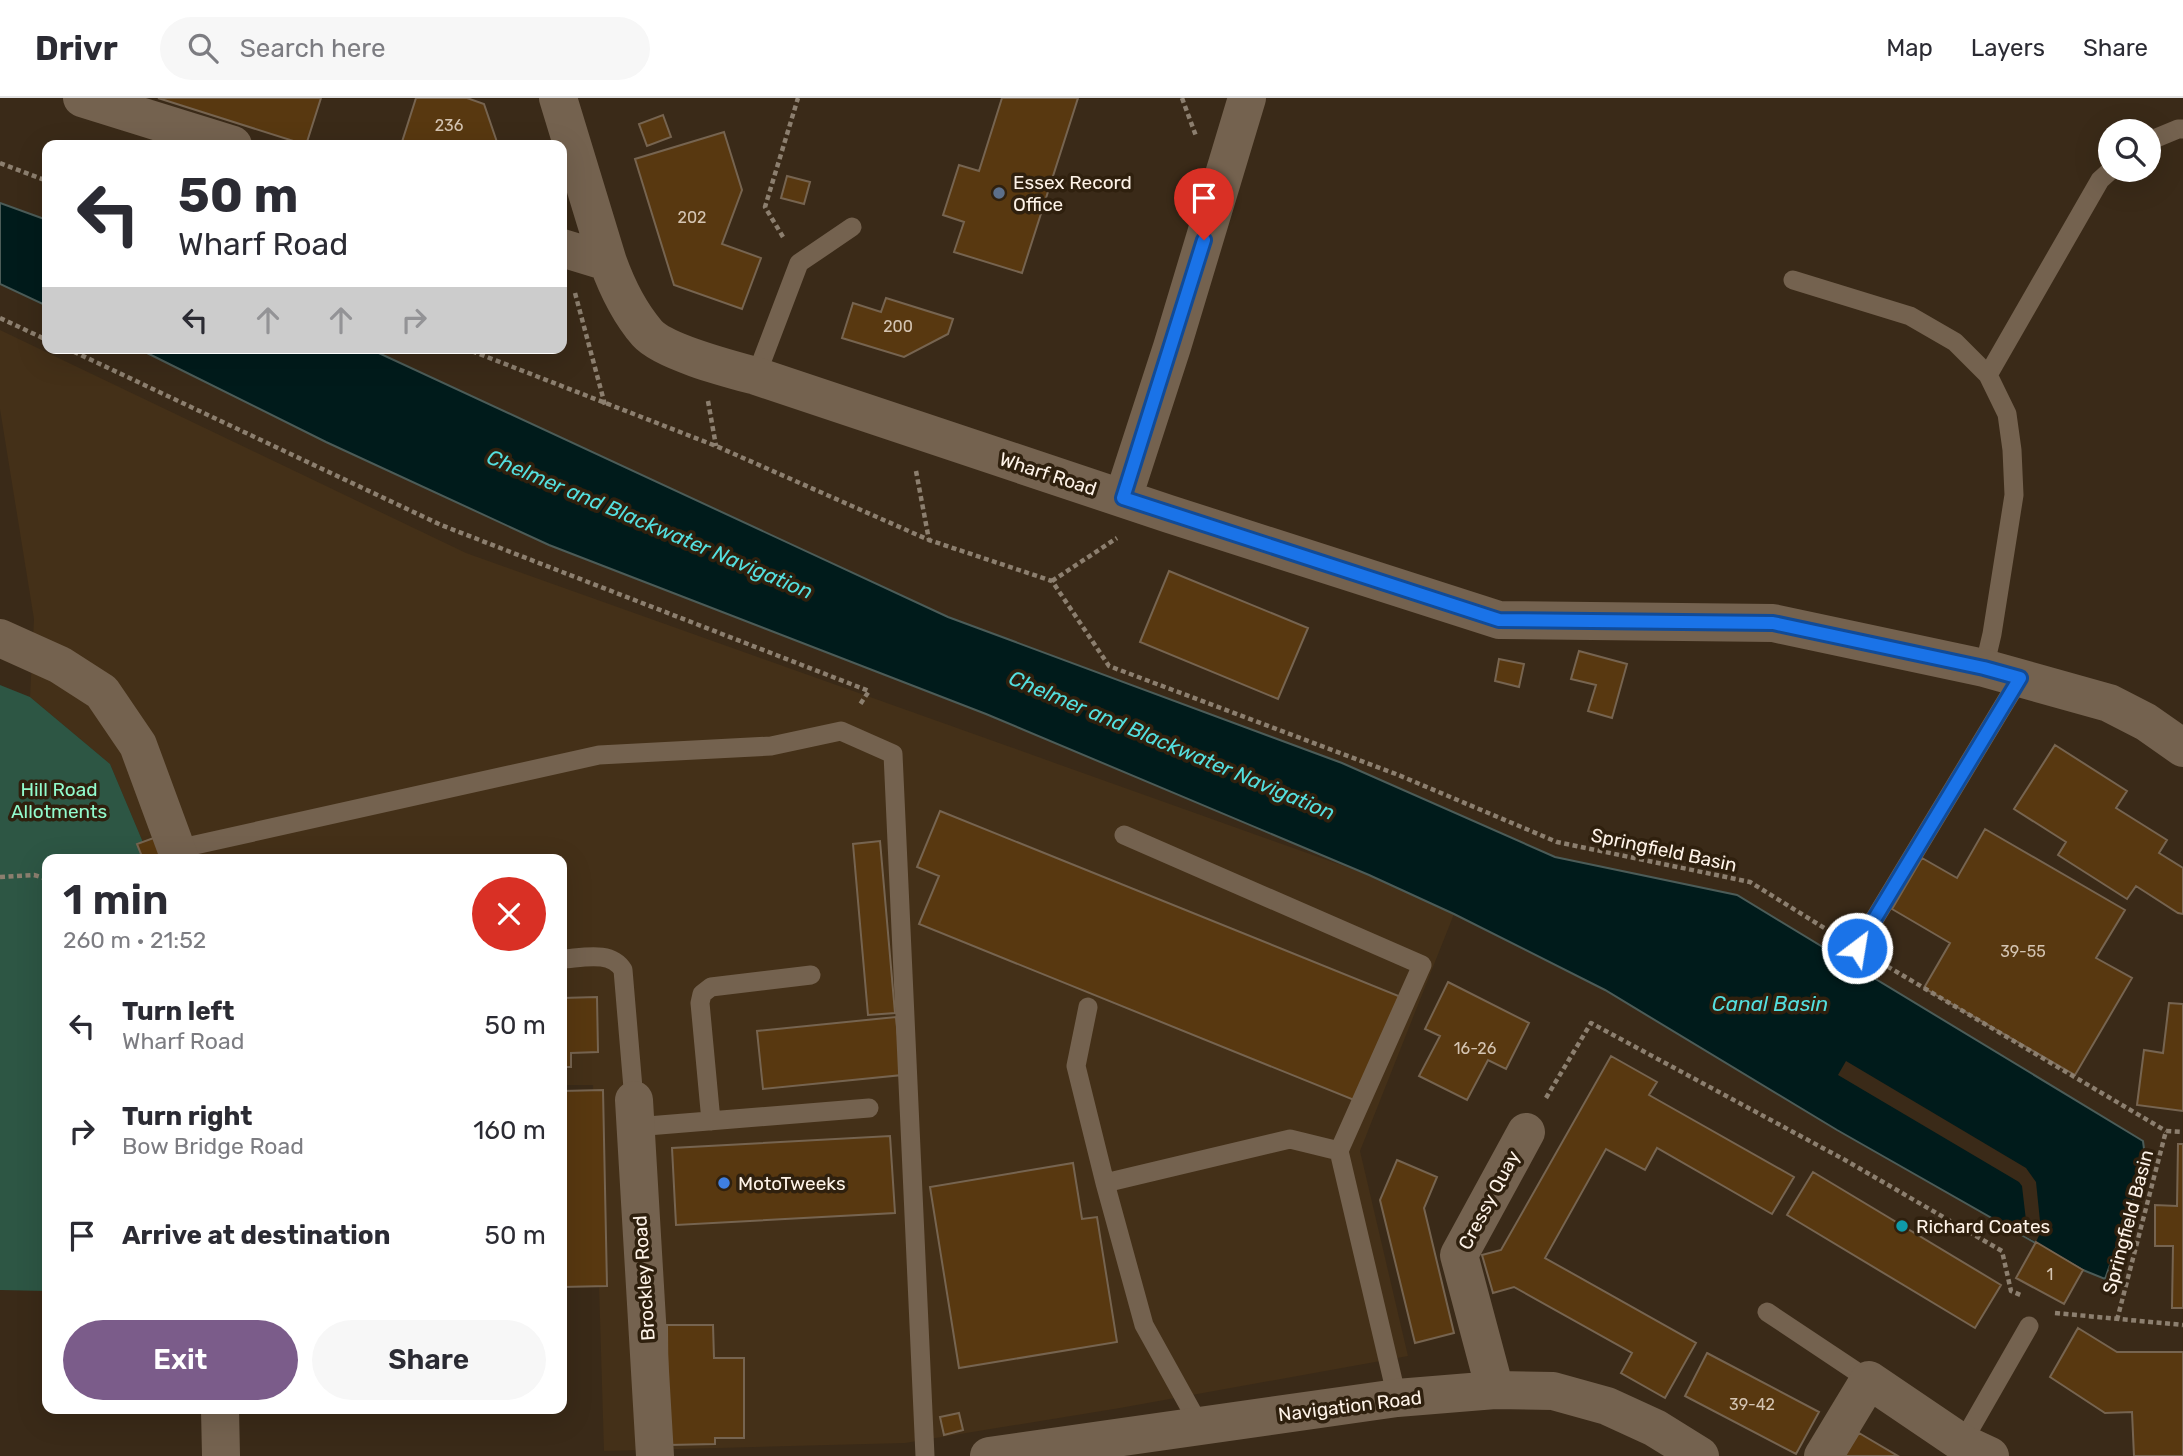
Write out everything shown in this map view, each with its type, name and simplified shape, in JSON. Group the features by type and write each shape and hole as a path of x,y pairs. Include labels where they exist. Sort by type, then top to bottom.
{"street":[{"path":"82,98 217,140"},
{"name":"Wharf Road","path":"558,98 618,288 648,335 674,349 909,429 1499,620 1773,623 2002,673 2109,703 2146,722 2183,748"},
{"path":"1141,504 1172,347 1247,98"},
{"path":"567,250 608,262"},
{"path":"1,639 60,665 102,692 138,745 178,854"},
{"name":"Brockley Road","path":"634,1114 655,1456"},
{"name":"Cressy Quay","path":"1495,1390 1459,1255 1526,1132"},
{"path":"1823,1456 1869,1380 1976,1450"},
{"name":"Navigation Road","path":"989,1456 1080,1449 1200,1426 1397,1398 1495,1390 1553,1391 1608,1406 1655,1427 1700,1456"},
{"path":"220,1414 222,1456"}],"lane":[{"path":"2161,136 2183,129"},
{"path":"1989,374 2099,182"},
{"path":"756,376 799,263 852,228"},
{"path":"1793,280 1910,316 1955,342 1989,374 2007,414 2012,450 2014,495 1992,634 2002,673 1857,948"},
{"path":"178,854 599,755 771,746 842,731 893,754 925,1456"},
{"path":"1124,835 1422,965 1339,1151 1397,1398"},
{"path":"567,959 609,957 618,961 622,970 634,1114 711,1121 870,1108"},
{"path":"711,1121 700,1003 702,994 711,988 811,975"},
{"path":"1088,1007 1076,1066 1105,1183 1144,1325 1200,1426"},
{"path":"1105,1183 1290,1139 1339,1151"},
{"path":"1768,1312 1869,1380"},
{"path":"1976,1450 2029,1326"}],"path":[{"path":"798,98 765,207 799,263"},
{"path":"0,163 42,179"},
{"path":"567,266 605,405"},
{"path":"0,318 42,338"},
{"path":"79,354 441,525 869,691 842,731"},
{"path":"479,354 716,446 929,540 1052,581 1141,504"},
{"path":"909,429 929,540"},
{"name":"Springfield Basin","path":"1052,581 1109,666 1396,774 1557,842 1750,882 2166,1131 2183,1132"},
{"path":"0,877 34,875 42,877"},
{"path":"1526,1132 1591,1023 1845,1160 2002,1251 2011,1291 2030,1300"},
{"name":"Springfield Basin","path":"2117,1320 2166,1131"},
{"name":"Springfield Basin","path":"2049,1310 2059,1315 2183,1325"}],"shaded area":[{"path":"0,330 42,350 42,354 50,354 466,553 1369,875 1454,914 1360,1151 1408,1356 1120,1408 905,1443 604,1451 593,1085 567,1085 567,854 148,854 110,764 30,697 34,619 0,409"}],"green space":[{"name":"Hill Road Allotments","path":"0,685 30,697 110,764 148,854 42,854 42,1291 0,1290"}],"water":[{"path":"0,203 42,218 42,304 0,284"},
{"name":"Canal Basin","path":"149,354 381,354 948,617 1342,763 1555,857 1737,895 2143,1141 2146,1164 2105,1279 2083,1270 1837,1130 1605,990 1454,914 1369,875 986,714 549,545 326,442"}],"pier":[{"path":"1846,1061 2026,1168 2036,1182 2041,1231 2036,1242 2023,1235 2027,1229 2022,1186 2019,1182 1838,1075"}],"building":[{"path":"158,98 321,98 308,140 290,140"},
{"path":"416,98 467,98 484,104 496,140 403,140"},
{"name":"Essex Record Office","path":"1002,98 1078,98 1022,273 954,252 964,222 943,215 959,165 979,171"},
{"path":"663,115 671,137 647,146 639,124"},
{"path":"724,132 742,190 722,244 761,258 742,309 674,285 635,159"},
{"path":"787,176 810,182 804,204 781,198"},
{"path":"886,298 953,319 948,334 904,357 842,338 853,303 881,312"},
{"path":"1169,571 1308,628 1278,699 1140,642"},
{"path":"1579,651 1627,664 1612,718 1588,711 1596,685 1571,679"},
{"path":"1499,659 1524,664 1519,687 1495,681"},
{"path":"2055,745 2127,791 2116,808 2167,840 2159,853 2183,868 2183,914 2136,886 2127,899 2058,855 2066,842 2014,809"},
{"path":"940,811 1401,997 1359,1102 919,924 939,876 917,867"},
{"path":"1985,829 2125,910 2096,958 2132,978 2075,1075 1924,988 1950,943 1892,909 1922,858 1957,878"},
{"path":"159,836 166,854 141,854 137,844"},
{"path":"880,841 895,1013 868,1015 853,844"},
{"path":"1448,982 1529,1023 1506,1069 1488,1060 1467,1100 1419,1076 1440,1036 1425,1029"},
{"path":"597,997 598,1052 571,1053 571,1067 567,1067 567,998"},
{"path":"2169,1003 2183,1004 2183,1111 2137,1105 2144,1050 2163,1053"},
{"path":"896,1017 902,1075 763,1089 757,1031"},
{"path":"1611,1056 1657,1082 1649,1095 1794,1177 1772,1214 1657,1148 1645,1170 1606,1149 1545,1258 1696,1343 1665,1398 1621,1373 1632,1353 1514,1287 1493,1293 1482,1255 1501,1250"},
{"path":"603,1090 607,1286 567,1287 567,1091"},
{"path":"890,1136 895,1213 676,1225 672,1148"},
{"path":"2178,1144 2183,1144 2183,1308 2172,1308 2173,1246 2155,1246 2155,1205 2177,1206"},
{"path":"1397,1160 1437,1177 1424,1208 1454,1333 1415,1343 1380,1200"},
{"path":"1073,1163 1082,1219 1097,1217 1117,1342 959,1368 930,1187"},
{"path":"1813,1172 2001,1285 1975,1328 1787,1215"},
{"path":"2036,1242 2083,1270 2064,1304 2016,1278"},
{"path":"667,1325 713,1325 714,1358 744,1358 744,1438 715,1438 715,1444 668,1445"},
{"path":"2078,1328 2117,1352 2183,1352 2183,1456 2134,1456 2132,1412 2105,1413 2050,1377"},
{"path":"1707,1353 1819,1412 1796,1454 1685,1396"},
{"path":"959,1413 963,1430 944,1435 940,1417"},
{"path":"1859,1433 1898,1456 1845,1456"}],"place":[{"name":"Essex Record Office","path":"999,193"},
{"name":"MotoTweeks","path":"724,1183"},
{"name":"Richard Coates","path":"1902,1226"}],"route":[{"path":"1204,240 1123,498 1499,620 1773,623 2020,678 1857,948"}],"water label":[{"name":"Chelmer and Blackwater Navigation","path":"650,524"},
{"name":"Chelmer and Blackwater Navigation","path":"1172,745"}]}
